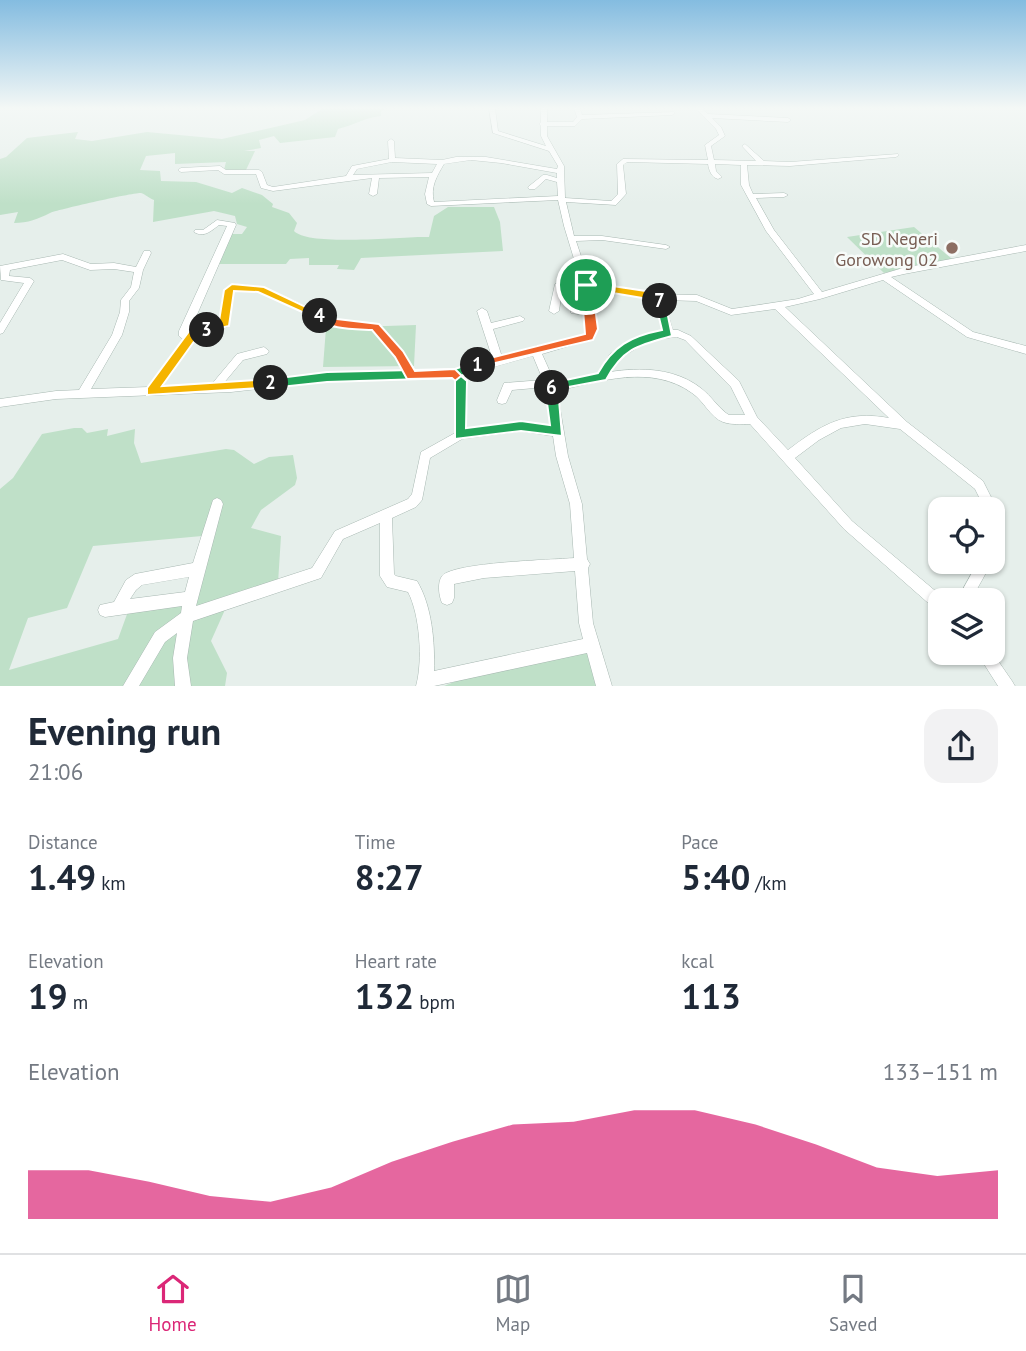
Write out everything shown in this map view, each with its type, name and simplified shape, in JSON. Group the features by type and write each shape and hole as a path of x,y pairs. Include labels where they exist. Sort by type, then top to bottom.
{"street":[{"path":"521,140 550,149"},
{"path":"0,403 83,393 213,389 327,377 455,374 589,337 592,329 587,290 561,199 559,162 547,140"},
{"path":"716,140 708,145 714,163 712,168 718,177"},
{"path":"391,141 392,160"},
{"path":"745,146 763,164"},
{"path":"442,162 433,175 427,196 431,204 561,199 613,203 622,194 620,162 623,161 831,163 896,155"},
{"path":"349,177 354,167 392,160 442,162 482,159 559,177"},
{"path":"744,164 745,185 770,231 820,296"},
{"path":"181,170 220,168 224,172 259,172 264,186 273,189 349,177 433,175"},
{"path":"373,194 376,176"},
{"path":"533,187 545,176 559,177"},
{"path":"753,196 784,195"},
{"path":"189,339 184,336 184,331 232,225 217,222 205,232 198,232"},
{"path":"572,239 602,239 666,247"},
{"path":"558,288 697,298 730,312 778,306 883,276 1026,248"},
{"path":"83,393 120,328 127,307 125,300 135,288 147,253"},
{"path":"0,331 30,281 5,278 3,269 70,257 90,267 114,266 139,270"},
{"path":"552,275 558,280 554,311"},
{"path":"883,276 970,335 1026,351"},
{"path":"152,391 197,331 224,325 230,288 254,288 284,298 332,322 375,327 399,354 411,376"},
{"path":"558,288 572,293 587,290"},
{"path":"572,293 574,311 591,312"},
{"path":"659,297 668,333"},
{"path":"778,306 904,425 979,485 984,497"},
{"path":"482,311 498,360"},
{"path":"487,327 520,319"},
{"path":"602,377 613,357 648,337 668,333 688,338 730,378 753,420 786,458 857,533 928,594"},
{"path":"536,350 551,385 558,432 576,504 590,645 604,686"},
{"path":"213,389 240,357 264,351"},
{"path":"502,400 508,386 551,385 640,370 681,381 699,392 727,419 753,420"},
{"path":"455,374 462,383 460,435"},
{"path":"786,458 819,433 841,421 878,419 904,425"},
{"path":"131,686 160,637 189,615 316,573 339,535 412,503 421,487 425,455 460,435 521,426 558,432"},
{"path":"183,686 180,657 190,598 217,504"},
{"path":"386,514 387,576 392,582 416,589 426,653 426,683 590,645"},
{"path":"447,598 446,582 450,578 484,571 583,564"},
{"path":"190,598 112,609 131,585 140,579 198,569"},
{"path":"992,665 1007,686"}],"green space":[{"path":"25,140 259,140 261,148 244,151 255,151 246,170 224,170 226,162 175,164 175,153 146,156 140,170 160,171 161,181 196,182 232,193 242,188 262,195 273,204 272,207 289,213 297,223 294,231 318,239 429,237 434,216 448,207 494,207 500,222 503,251 361,258 354,270 337,269 339,265 309,265 309,258 290,259 286,264 216,264 232,234 242,234 247,227 237,224 235,216 214,211 153,222 154,200 141,193 66,208 24,222 14,223 18,212 0,215 0,159"},
{"path":"277,140 307,140 280,143"},
{"path":"914,227 952,259 884,273 847,237"},
{"path":"416,325 414,366 323,367 326,328"},
{"path":"82,428 87,433 108,429 107,436 135,429 134,443 141,463 226,449 234,450 254,464 269,457 293,455 297,478 295,485 261,510 251,528 281,536 278,583 228,603 211,641 227,673 225,686 0,686 0,489 13,478 42,434","holes":["202,536 187,601 130,606 118,639 9,670 28,618 67,608 93,546"]},
{"path":"591,650 601,686 444,686 474,674"}],"place":[{"name":"SD Negeri Gorowong 02","path":"952,248"}],"route":[{"path":"586,285 592,329 589,337 472,367 455,374 420,376 378,377 327,377 231,388 152,391 194,333 224,325 230,288 254,288 284,298 335,323 375,327 399,354 411,376 455,374 460,377 460,435 521,426 558,432 551,388 602,377 613,357 629,346 648,337 668,333 659,297 586,285"}]}
